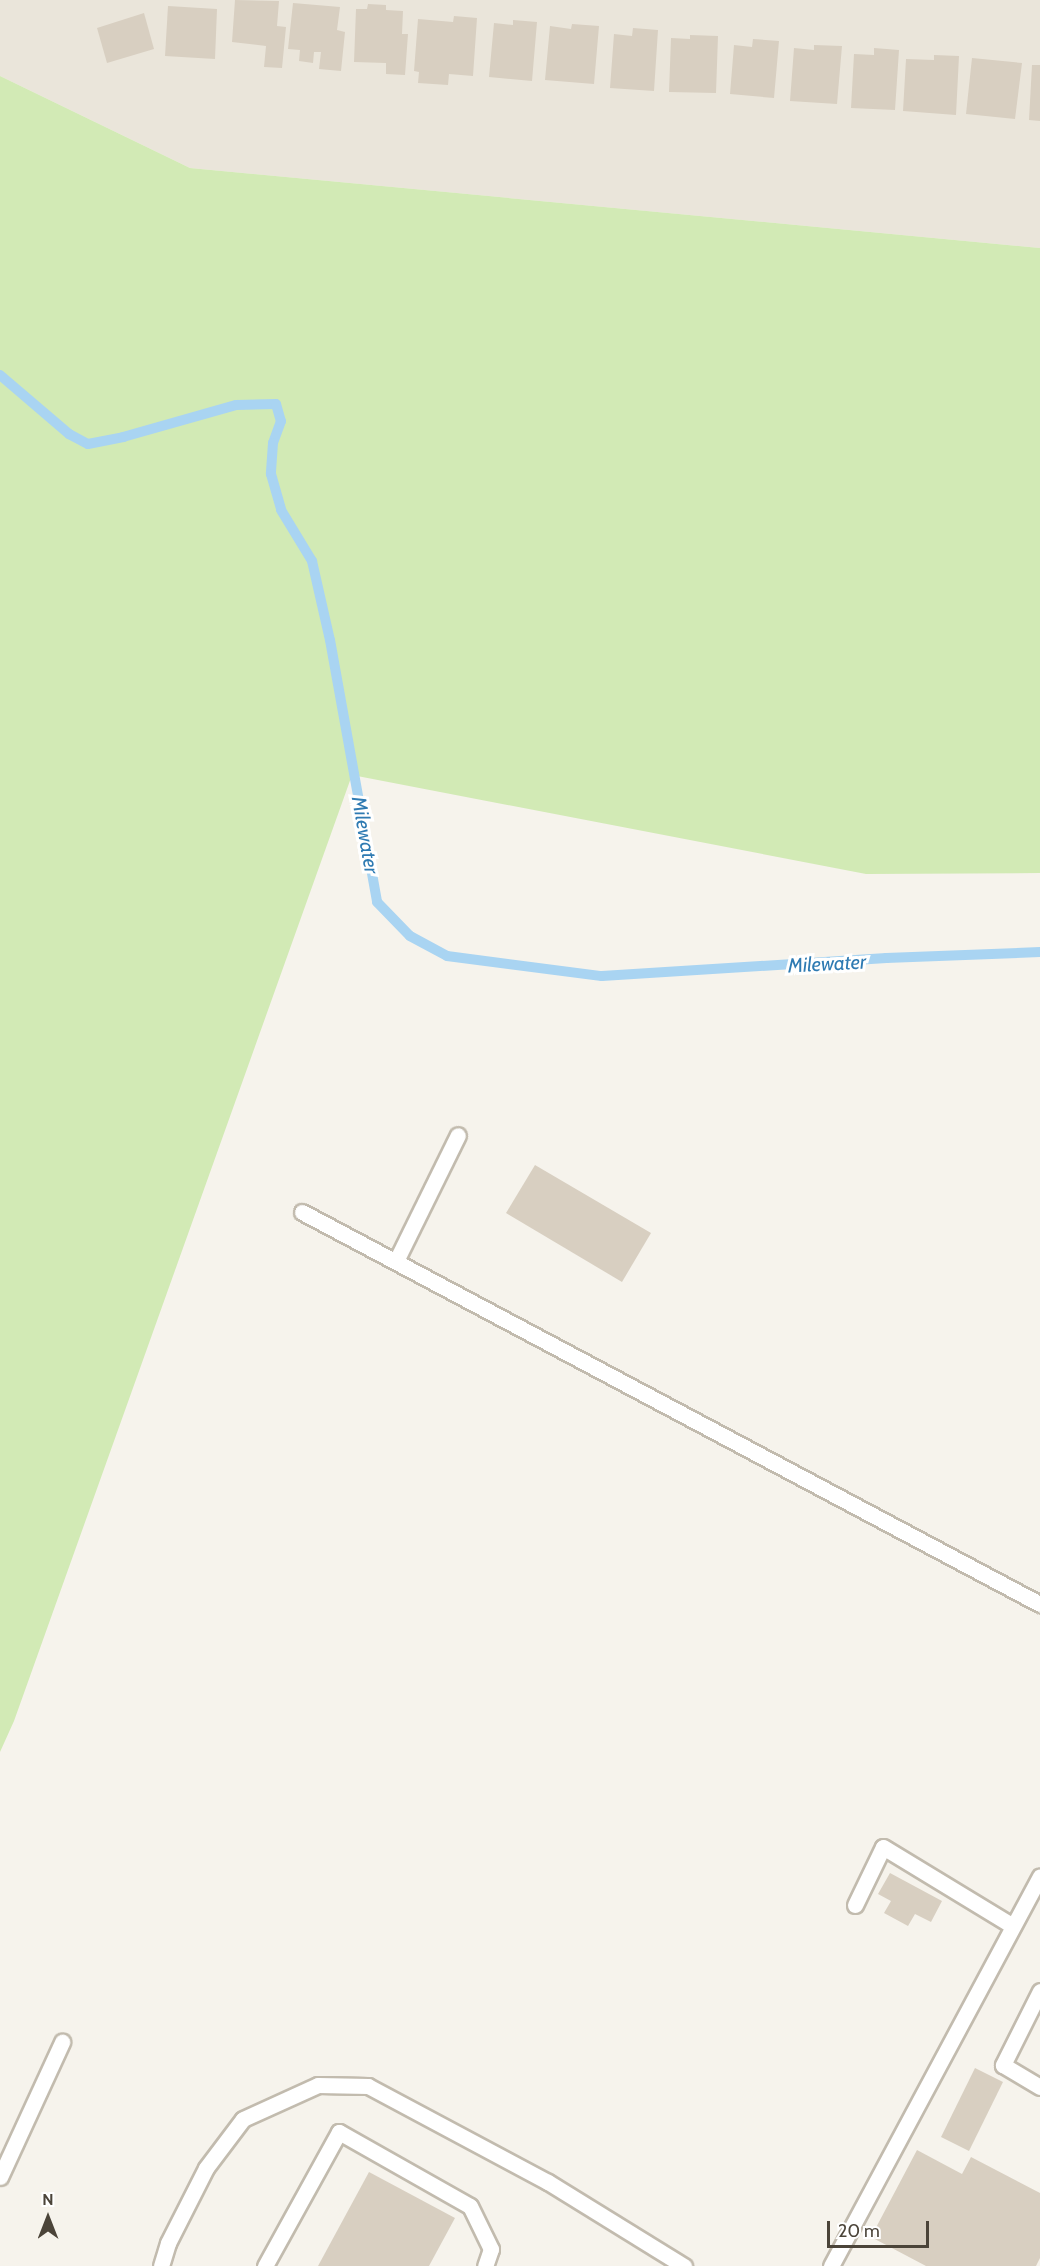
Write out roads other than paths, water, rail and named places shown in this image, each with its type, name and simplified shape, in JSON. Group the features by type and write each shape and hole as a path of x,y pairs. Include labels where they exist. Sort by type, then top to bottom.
{"lane":[{"path":"396,1261 458,1136"},
{"path":"302,1212 1040,1604"},
{"path":"855,1905 883,1847 1013,1926"},
{"path":"831,2266 1040,1876"},
{"path":"1040,1991 1003,2066 1040,2087"},
{"path":"0,2177 62,2042"},
{"path":"161,2266 168,2243 206,2168 243,2119 318,2085 368,2086 548,2182 684,2266"},
{"path":"265,2266 339,2132 470,2206 491,2249 484,2266"}],"waterway":[{"name":"Milewater","path":"0,375 69,434 88,444 123,437 236,405 276,404 281,421 273,443 271,474 281,510 312,561 330,640 377,902 410,936 447,956 602,976 886,958 1040,952"}]}
